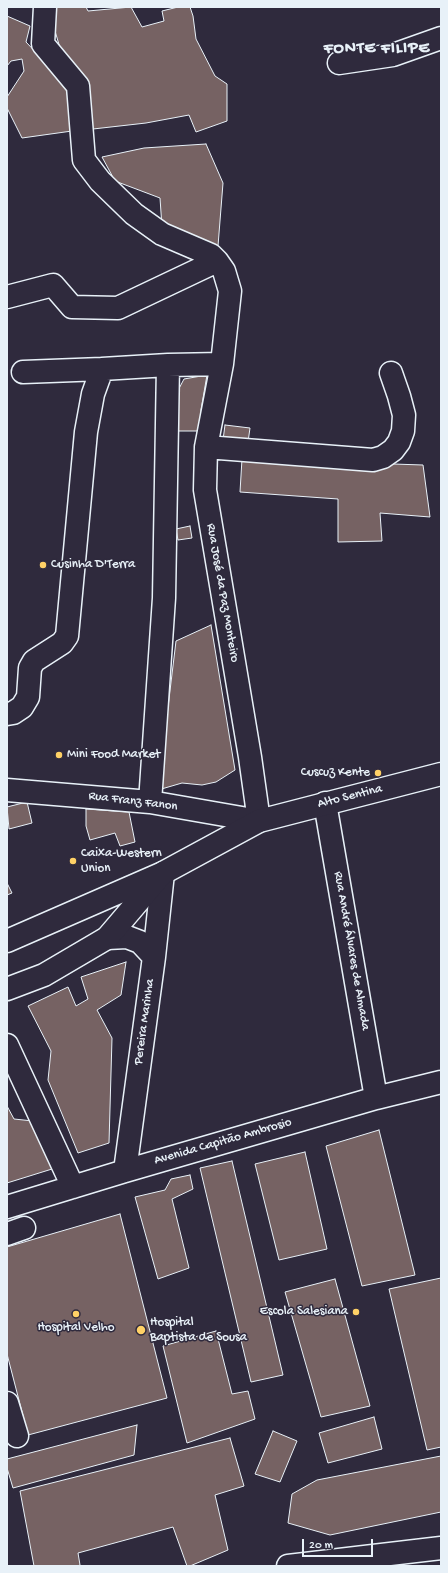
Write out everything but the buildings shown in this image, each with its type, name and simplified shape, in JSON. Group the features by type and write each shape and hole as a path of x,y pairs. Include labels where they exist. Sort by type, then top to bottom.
{"street":[{"path":"7,297 53,285 72,307 118,308 217,261 211,256 162,234 134,214 100,181 84,160 78,86 43,44 45,7"},
{"path":"339,63 393,55 441,38"},
{"name":"Rua José da Paz Monteiro","path":"217,261 224,271 230,291 222,364 206,447 205,490 250,757 258,821"},
{"path":"23,372 222,364"},
{"path":"150,802 164,598 168,365"},
{"path":"7,714 22,707 28,697 30,668 34,661 62,643 67,636 86,432 93,394 102,369"},
{"path":"206,447 372,460 383,457 393,450 399,442 403,431 404,415 392,373"},
{"name":"Alto Sentina","path":"258,821 441,774"},
{"name":"Rua Franz Fanon","path":"7,790 150,802 258,821"},
{"name":"Rua André Álvares de Almada","path":"326,803 376,1098"},
{"path":"7,941 163,873 258,821"},
{"path":"7,989 44,975 106,938 163,873"},
{"name":"Pereira Marinha","path":"125,1171 154,957 163,873"},
{"path":"106,938 127,937 140,942 154,957"},
{"path":"7,1045 74,1187"},
{"name":"Avenida Capitão Ambrosio","path":"7,1207 376,1098 441,1082"},
{"path":"7,1403 17,1436"},
{"path":"288,1566 391,1560 441,1548"}],"place":[{"name":"Cusinha D'Terra","path":"43,565"},
{"name":"Mini Food Market","path":"59,755"},
{"name":"Cuscuz Kente","path":"378,773"},
{"name":"Caixa-Western Union","path":"73,861"},
{"name":"Escola Salesiana","path":"356,1312"},
{"name":"Hospital Velho","path":"76,1314"},
{"name":"Hospital Baptista de Sousa","path":"141,1330"}],"district":[{"name":"FONTE FILIPE","path":"377,49"}]}
